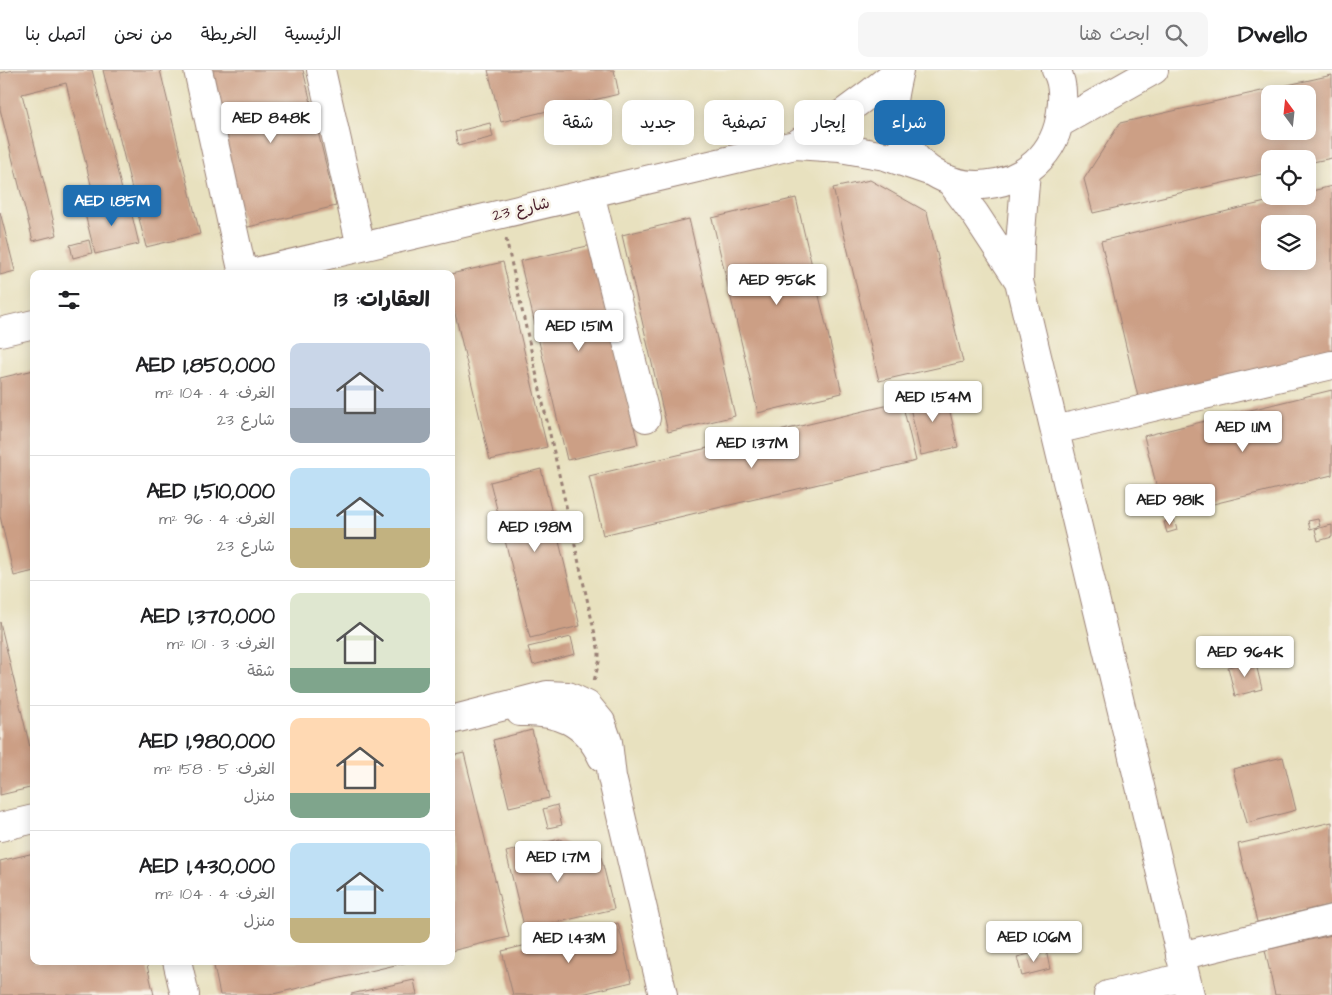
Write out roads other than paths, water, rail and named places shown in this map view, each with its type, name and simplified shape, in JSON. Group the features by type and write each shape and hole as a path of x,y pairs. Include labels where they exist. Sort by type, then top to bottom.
{"street":[{"path":"198,70 242,270"},
{"path":"321,70 361,247"},
{"path":"899,70 893,107 904,143 940,176 975,214 1019,281"},
{"name":"شارع 23","path":"860,100 899,70"},
{"path":"1056,70 1063,98 1060,123 1053,142 1026,171 1019,281 1185,976"},
{"path":"1060,123 1154,70"},
{"name":"شارع 23","path":"264,270 795,145 840,148 885,156 940,176 977,186 1002,182 1026,171"},
{"path":"590,193 646,418"},
{"path":"0,332 30,325"},
{"path":"1055,430 1332,365"},
{"path":"455,719 546,695 568,696 587,705 601,722 608,742 612,777 663,995"},
{"path":"481,713 549,712 568,719 585,731 597,747 612,777"},
{"path":"0,827 30,820"},
{"path":"1108,995 1185,976 1332,919"},
{"path":"178,965 185,995"}]}
